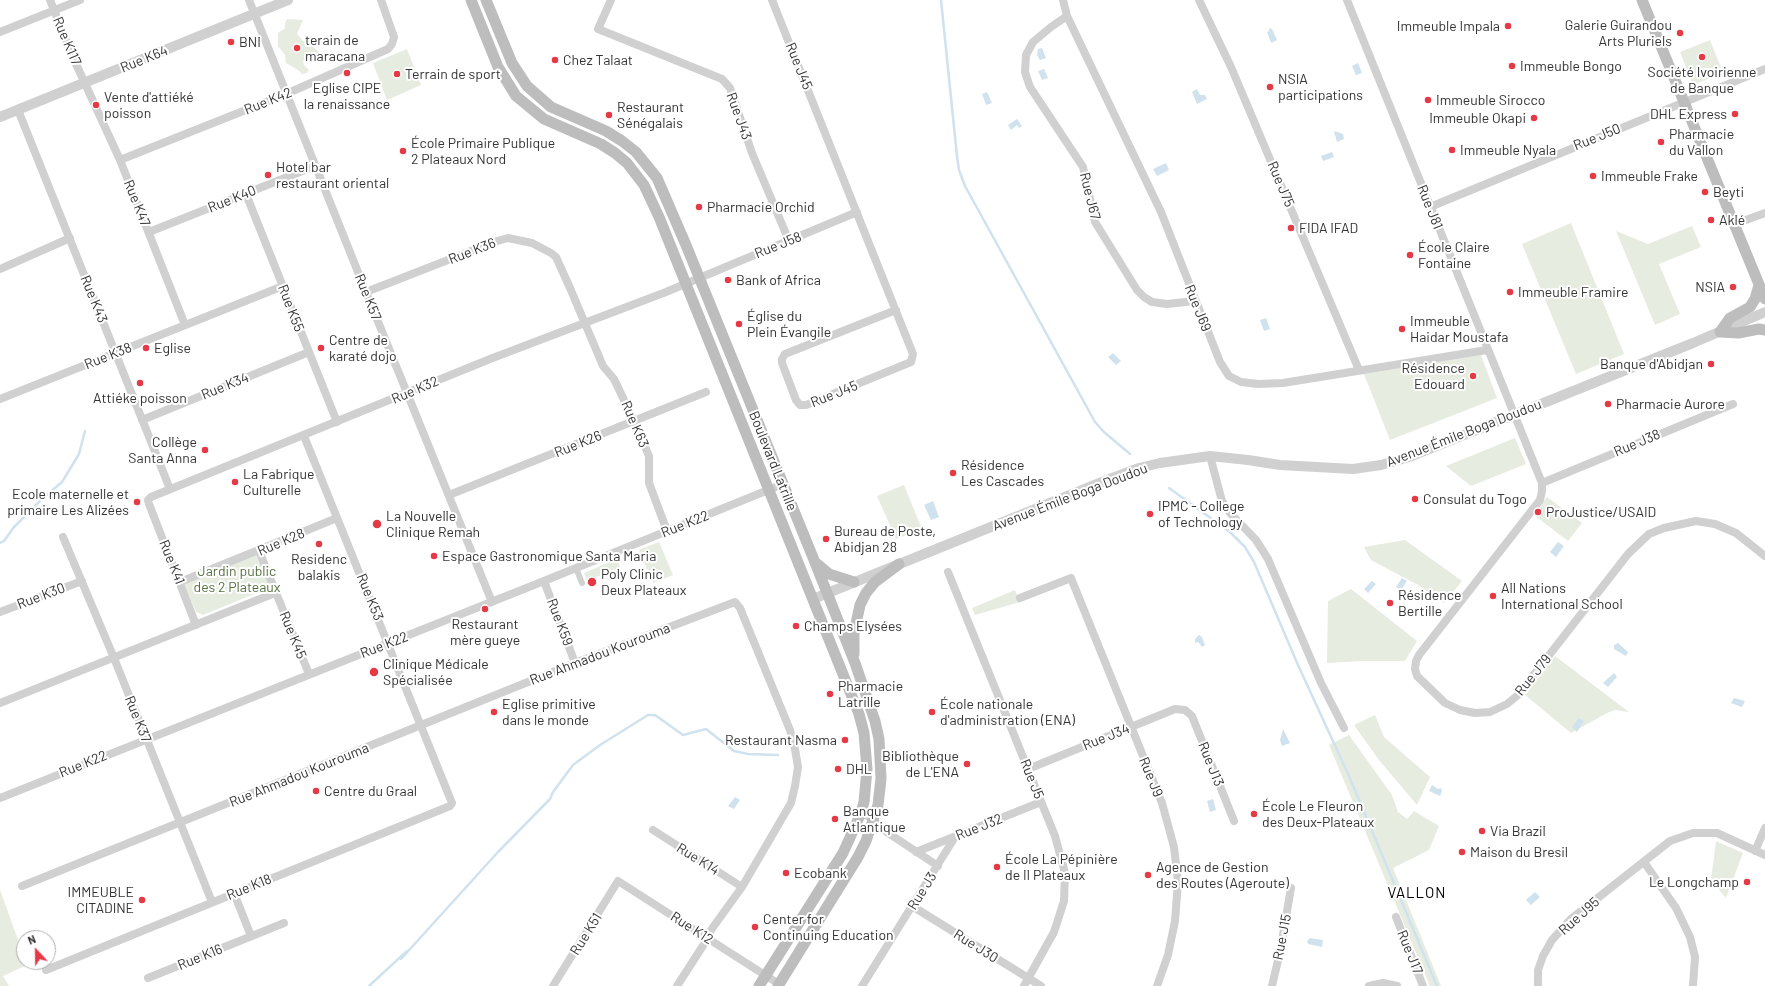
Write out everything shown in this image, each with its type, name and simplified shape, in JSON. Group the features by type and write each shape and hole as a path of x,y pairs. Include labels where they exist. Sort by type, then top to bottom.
{"main road":[{"name":"Boulevard Latrille","path":"471,0 498,67 516,96 544,119 601,144 615,153 637,174 644,185 659,217 859,714 864,734 867,776 864,802 859,818 843,853 759,986"},
{"name":"Boulevard Latrille","path":"486,0 512,63 527,86 551,106 606,131 622,141 647,164 664,193 827,594"},
{"path":"1642,0 1765,298"},
{"path":"1720,332 1730,318 1750,307 1755,299 1759,285"},
{"path":"1720,332 1738,333 1759,329 1765,330"},
{"path":"814,560 829,574 854,582"},
{"path":"855,663 854,633 860,605 866,593 875,582 899,564"},
{"path":"779,985 858,857 874,825 878,805 881,779 879,739 870,702 827,594"}],"street":[{"name":"Rue K117","path":"50,0 71,52 86,83"},
{"path":"0,32 80,0"},
{"name":"Rue K57","path":"249,0 492,602"},
{"name":"Rue K42","path":"120,160 286,94 388,49 392,44 394,37 381,0"},
{"name":"Rue J43","path":"611,0 598,29 722,79 730,88 752,153 789,241"},
{"name":"Rue J45","path":"772,0 857,212 896,310 913,354 911,362 806,405 800,405 796,400 782,363 782,359 785,354 896,310"},
{"name":"Rue J69","path":"1063,0 1067,16 1161,212 1220,362 1229,376 1241,382 1258,384 1283,383 1487,350"},
{"name":"Rue J75","path":"1199,0 1231,67 1359,370"},
{"name":"Rue J81","path":"1347,0 1487,350 1514,413"},
{"name":"Rue K64","path":"0,117 283,1"},
{"name":"Rue J67","path":"1067,16 1033,42 1026,55 1025,72 1030,87 1083,167 1095,222 1137,290 1152,302 1167,304 1195,301"},
{"name":"Rue J50","path":"1430,207 1765,69"},
{"name":"Rue K47","path":"86,83 120,160 186,325"},
{"name":"Rue K43","path":"18,110 170,489"},
{"name":"Rue K40","path":"149,232 315,166"},
{"name":"Rue K55","path":"246,194 337,422"},
{"name":"Rue J58","path":"685,284 857,212"},
{"path":"1735,224 1765,213"},
{"path":"0,269 70,238"},
{"name":"Rue K36","path":"366,292 494,242 514,238 532,243 551,253 556,258 584,323"},
{"name":"Rue K32","path":"148,500 151,497 170,489 304,436 490,359 685,284"},
{"name":"Rue K38","path":"0,399 283,286"},
{"name":"Avenue Émile Boga Doudou","path":"813,599 1139,468 1181,459 1210,456 1288,466 1353,469 1381,465 1409,457 1514,413 1720,332 1765,312"},
{"name":"Rue K63","path":"584,323 603,366 617,384 649,456 649,483 667,531"},
{"name":"Rue K34","path":"142,420 309,352"},
{"name":"Rue K26","path":"449,495 706,392"},
{"name":"Rue J38","path":"1542,483 1733,404"},
{"path":"1514,413 1542,483"},
{"name":"Rue K53","path":"304,436 452,803"},
{"path":"1210,456 1222,501 1230,513 1256,540 1268,559 1321,683 1344,728"},
{"name":"Rue J79","path":"1542,483 1540,500 1425,646 1416,661 1415,669 1417,676 1423,684 1445,703 1460,710 1475,713 1490,712 1507,704 1518,695 1628,554 1649,534 1678,524 1696,521 1715,524 1736,533 1765,556"},
{"name":"Rue K22","path":"0,798 492,602 783,484"},
{"name":"Rue K41","path":"148,500 196,625"},
{"name":"Rue K28","path":"180,582 337,518"},
{"name":"Rue K37","path":"63,538 114,658 212,902"},
{"name":"Rue K45","path":"259,551 309,674"},
{"path":"576,568 582,583"},
{"name":"Rue J5","path":"948,572 1042,802 1062,858 1065,873 1064,902 1054,932 1024,986"},
{"name":"Rue J9","path":"1020,598 1071,578 1162,803 1174,847 1177,876 1175,921 1168,955 1157,986"},
{"name":"Rue K30","path":"0,612 82,581"},
{"name":"Rue K59","path":"544,581 575,663"},
{"path":"0,703 275,593"},
{"name":"Rue Ahmadou Kourouma","path":"22,886 575,663 732,603 738,604 790,730 798,767 791,803 742,887 711,930 708,938 677,986"},
{"name":"Rue J34","path":"1028,769 1175,709 1185,710"},
{"name":"Rue J13","path":"1185,710 1192,716 1234,821"},
{"name":"Rue J32","path":"916,852 1042,802"},
{"name":"Rue K18","path":"56,966 450,806 452,803"},
{"path":"859,818 874,825 938,866"},
{"path":"1755,851 1765,828"},
{"name":"Rue K14","path":"653,830 742,887"},
{"name":"Rue J95","path":"1538,986 1538,970 1543,956 1552,940 1571,919 1670,841 1693,833 1717,833 1765,855"},
{"name":"Rue J3","path":"862,986 956,837"},
{"path":"1644,862 1676,908 1690,937 1695,958 1693,986"},
{"name":"Rue K12","path":"618,881 779,985"},
{"name":"Rue K51","path":"553,986 618,881"},
{"name":"Rue J15","path":"1272,986 1280,952 1291,888"},
{"path":"234,893 251,936"},
{"name":"Rue J30","path":"912,906 1040,986"},
{"name":"Rue J17","path":"1396,917 1423,986"},
{"name":"Rue K16","path":"148,978 284,923"},
{"name":"Rue J17","path":"1369,986 1383,983 1397,986"}],"green space":[{"name":"terain de maracana","path":"287,19 303,20 297,34 303,41 308,40 319,52 321,59 317,59 310,54 303,61 304,65 309,70 307,73 302,74 286,63 285,55 278,46 278,33 285,28"},
{"path":"1710,40 1723,73 1693,85 1680,52"},
{"name":"Terrain de sport","path":"407,49 421,85 387,100 373,63"},
{"path":"1571,223 1624,354 1576,374 1522,244"},
{"path":"1692,226 1701,247 1659,264 1680,314 1655,325 1616,231 1648,244"},
{"path":"1481,355 1497,398 1390,440 1364,374"},
{"path":"1515,438 1526,464 1471,486 1446,466"},
{"path":"904,485 922,529 896,539 877,496"},
{"path":"1547,497 1582,523 1568,541 1534,515"},
{"path":"1405,540 1462,581 1444,603 1418,585 1371,560 1364,547"},
{"path":"659,542 673,575 653,583 639,550"},
{"name":"Jardin public des 2 Plateaux","path":"256,555 268,581 266,589 203,615 196,612 184,584"},
{"path":"617,559 620,567 587,581 584,573"},
{"path":"1351,589 1417,641 1405,661 1327,663 1328,601"},
{"path":"1015,590 1020,602 975,615 972,608"},
{"path":"1555,656 1629,712 1615,710 1571,733 1525,695"},
{"path":"1375,715 1384,737 1430,777 1417,805 1379,760 1354,725"},
{"path":"1349,735 1392,795 1398,812 1407,819 1414,811 1439,826 1429,850 1393,868 1441,986 1430,986 1329,745"},
{"path":"1716,841 1743,853 1726,898 1711,880"},
{"path":"0,890 16,934 16,970 3,976 9,986 0,986"}],"water":[{"path":"1269,28 1272,29 1277,40 1271,43 1267,32 1269,31"},
{"path":"1042,48 1046,58 1040,60 1037,55 1038,49"},
{"path":"1358,63 1362,73 1356,75 1352,66"},
{"path":"1044,69 1048,78 1042,80 1038,71"},
{"path":"1197,89 1200,95 1205,95 1207,99 1197,104 1192,92"},
{"path":"987,92 992,103 986,105 982,94"},
{"path":"1017,119 1022,126 1019,128 1017,125 1011,130 1008,125"},
{"path":"1334,131 1343,134 1344,139 1337,142"},
{"path":"1332,152 1334,157 1323,161 1321,156"},
{"path":"1166,163 1169,170 1157,176 1153,169"},
{"path":"1266,318 1270,329 1264,331 1260,320"},
{"path":"1113,353 1121,361 1116,365 1108,357"},
{"path":"933,501 939,517 931,520 924,505"},
{"path":"1558,542 1564,546 1556,557 1550,552"},
{"path":"1402,578 1407,581 1401,590 1396,587"},
{"path":"1372,581 1376,584 1368,593 1364,589"},
{"path":"1199,635 1202,637 1205,645 1202,647 1198,642 1195,643 1195,639"},
{"path":"1618,643 1628,652 1626,656 1614,649 1614,645"},
{"path":"1614,673 1617,677 1608,687 1603,683"},
{"path":"1734,698 1745,701 1742,707 1731,703"},
{"path":"1579,718 1584,721 1577,732 1572,727"},
{"path":"1283,729 1290,743 1282,746 1280,740"},
{"path":"1432,785 1438,789 1441,788 1442,791 1440,796 1429,791"},
{"path":"735,797 740,800 734,809 728,806"},
{"path":"1213,799 1216,810 1210,812 1207,801"},
{"path":"1535,892 1540,897 1531,905 1526,900"},
{"path":"1310,938 1323,940 1322,947 1308,944 1307,941"}],"waterway":[{"path":"941,0 957,156 959,170 965,186 1095,422 1104,432 1130,454"},
{"path":"0,543 4,541 14,527 41,500 62,482 79,454 85,431"},
{"path":"1169,488 1230,532 1245,547 1254,562 1298,665 1349,776 1437,986"},
{"path":"369,986 407,951 401,959 498,852 550,799 553,792 573,765 600,745 648,715 655,715 683,735 706,729 734,751 748,754 778,755"}],"place":[{"name":"Immeuble Impala","path":"1508,26"},
{"name":"Galerie Guirandou Arts Pluriels","path":"1680,33"},
{"name":"BNI","path":"231,42"},
{"name":"terain de maracana","path":"297,48"},
{"name":"Société Ivoirienne de Banque","path":"1702,57"},
{"name":"Chez Talaat","path":"555,60"},
{"name":"Immeuble Bongo","path":"1512,66"},
{"name":"Eglise CIPE la renaissance","path":"347,73"},
{"name":"Terrain de sport","path":"397,74"},
{"name":"NSIA participations","path":"1270,87"},
{"name":"Immeuble Sirocco","path":"1428,100"},
{"name":"Vente d'attiéké poisson","path":"96,105"},
{"name":"DHL Express","path":"1735,114"},
{"name":"Restaurant Sénégalais","path":"609,115"},
{"name":"Immeuble Okapi","path":"1534,118"},
{"name":"Pharmacie du Vallon","path":"1661,142"},
{"name":"Immeuble Nyala","path":"1452,150"},
{"name":"École Primaire Publique 2 Plateaux Nord","path":"403,151"},
{"name":"Hotel bar restaurant oriental","path":"268,175"},
{"name":"Immeuble Frake","path":"1593,176"},
{"name":"Beyti","path":"1705,192"},
{"name":"Pharmacie Orchid","path":"699,207"},
{"name":"Aklé","path":"1711,220"},
{"name":"FIDA IFAD","path":"1291,228"},
{"name":"École Claire Fontaine","path":"1410,255"},
{"name":"Bank of Africa","path":"728,280"},
{"name":"NSIA","path":"1733,287"},
{"name":"Immeuble Framire","path":"1510,292"},
{"name":"Église du Plein Évangile","path":"739,324"},
{"name":"Immeuble Haidar Moustafa","path":"1402,329"},
{"name":"Eglise","path":"146,348"},
{"name":"Centre de karaté dojo","path":"321,348"},
{"name":"Banque d'Abidjan","path":"1711,364"},
{"name":"Résidence Edouard","path":"1473,376"},
{"name":"Attiéke poisson","path":"140,383"},
{"name":"Pharmacie Aurore","path":"1608,404"},
{"name":"Collège Santa Anna","path":"205,450"},
{"name":"Résidence Les Cascades","path":"953,473"},
{"name":"La Fabrique Culturelle","path":"235,482"},
{"name":"Consulat du Togo","path":"1415,499"},
{"name":"Ecole maternelle et primaire Les Alizées","path":"137,502"},
{"name":"ProJustice/USAID","path":"1538,512"},
{"name":"IPMC - College of Technology","path":"1150,514"},
{"name":"La Nouvelle Clinique Remah","path":"377,524"},
{"name":"Bureau de Poste, Abidjan 28","path":"826,539"},
{"name":"Residenc balakis","path":"319,544"},
{"name":"Espace Gastronomique Santa Maria","path":"434,556"},
{"name":"Poly Clinic Deux Plateaux","path":"592,582"},
{"name":"All Nations International School","path":"1493,596"},
{"name":"Résidence Bertille","path":"1390,603"},
{"name":"Restaurant mère gueye","path":"485,609"},
{"name":"Champs Elysées","path":"796,626"},
{"name":"Clinique Médicale Spécialisée","path":"374,672"},
{"name":"Pharmacie Latrille","path":"830,694"},
{"name":"Eglise primitive dans le monde","path":"494,712"},
{"name":"École nationale d'administration (ENA)","path":"932,712"},
{"name":"Restaurant Nasma","path":"845,740"},
{"name":"Bibliothèque de L'ENA","path":"967,764"},
{"name":"DHL","path":"838,769"},
{"name":"Centre du Graal","path":"316,791"},
{"name":"École Le Fleuron des Deux-Plateaux","path":"1254,814"},
{"name":"Banque Atlantique","path":"835,819"},
{"name":"Via Brazil","path":"1482,831"},
{"name":"Maison du Bresil","path":"1462,852"},
{"name":"École La Pépinière de II Plateaux","path":"997,867"},
{"name":"Ecobank","path":"786,873"},
{"name":"Agence de Gestion des Routes (Ageroute)","path":"1148,875"},
{"name":"Le Longchamp","path":"1747,882"},
{"name":"IMMEUBLE CITADINE","path":"142,900"},
{"name":"Center for Continuing Education","path":"755,927"}],"district":[{"name":"VALLON","path":"1417,893"}]}
